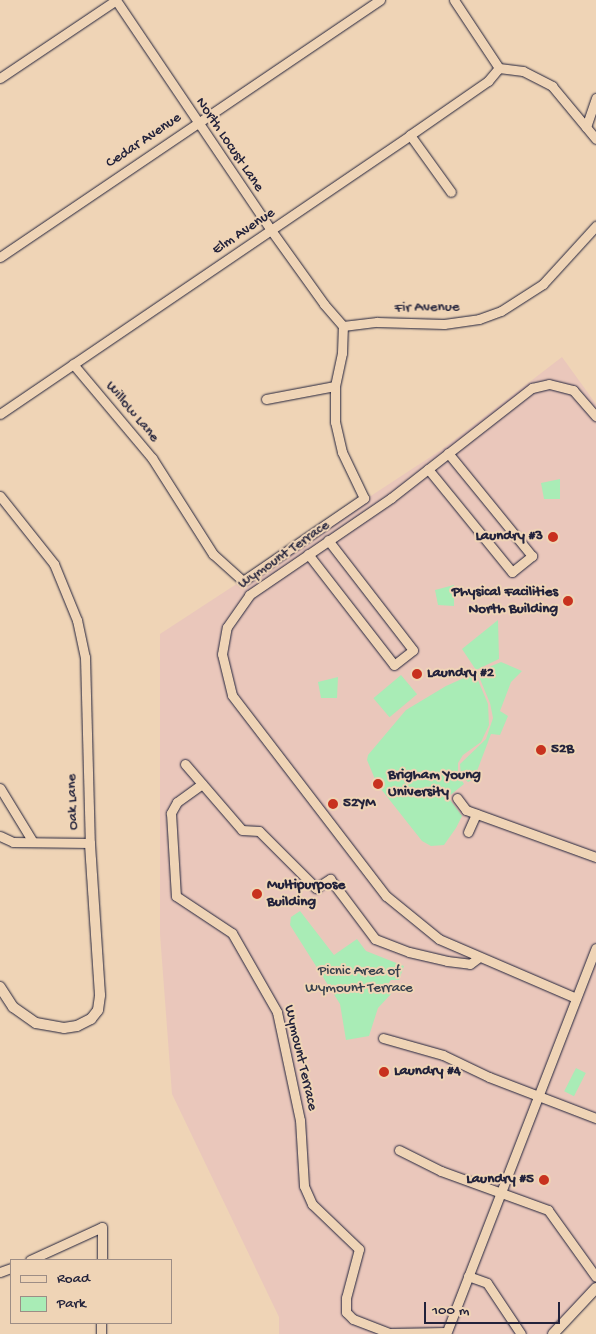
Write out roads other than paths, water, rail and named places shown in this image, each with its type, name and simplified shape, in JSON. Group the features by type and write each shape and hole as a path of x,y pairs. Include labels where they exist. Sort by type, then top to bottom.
{"street":[{"path":"0,78 116,0"},
{"name":"North Locust Lane","path":"116,0 270,230 324,304 343,326"},
{"name":"Cedar Avenue","path":"0,257 380,0"},
{"path":"454,0 499,68 522,70 552,86 596,139"},
{"name":"Elm Avenue","path":"0,414 488,81 499,68"},
{"path":"586,127 596,98"},
{"path":"410,135 450,192"},
{"name":"Fir Avenue","path":"343,326 377,322 444,324 479,319 500,311 543,284 596,226"},
{"path":"266,399 335,386 342,353 343,326"},
{"name":"Willow Lane","path":"73,364 167,479 209,548 243,581 364,498 338,438 335,386"},
{"name":"Wymount Terrace","path":"576,998 478,958 440,939 385,894 232,695 226,682 222,654 232,616 249,595 428,469 532,388 562,386 574,390 594,414"},
{"path":"428,469 512,572 532,556 448,453"},
{"name":"Oak Lane","path":"0,496 54,564 77,620 85,657 90,843 100,994 98,1010 91,1020 77,1026 64,1028 36,1023 13,1007 0,986"},
{"path":"308,554 394,665 413,650 328,540"},
{"path":"185,764 242,830 259,831 316,888 330,879 370,935 426,957 470,964 478,958"},
{"name":"Wymount Terrace","path":"202,784 177,802 171,813 176,896 232,933 277,1012 300,1120 304,1186 312,1204 359,1249 346,1298 346,1312 353,1319 400,1334 446,1333 540,1096 596,948"},
{"path":"0,788 33,842"},
{"path":"457,798 466,810 596,857"},
{"path":"468,832 476,814"},
{"path":"0,836 13,842 90,843"},
{"path":"384,1038 443,1054 540,1096 595,1117"},
{"path":"399,1150 441,1171 548,1210 596,1277"},
{"path":"32,1259 102,1227 102,1259"},
{"path":"468,1276 487,1283 521,1334"},
{"path":"553,1334 596,1288"}],"place":[{"name":"Laundry #3","path":"553,537"},
{"name":"Physical Facilities North Building","path":"568,601"},
{"name":"Laundry #2","path":"417,674"},
{"name":"52B","path":"541,750"},
{"name":"Brigham Young University","path":"378,784"},
{"name":"52YM","path":"333,804"},
{"name":"Multipurpose Building","path":"257,894"},
{"name":"Laundry #4","path":"384,1072"},
{"name":"Laundry #5","path":"544,1180"}],"park label":[{"name":"Picnic Area of Wymount Terrace","path":"359,980"}]}
